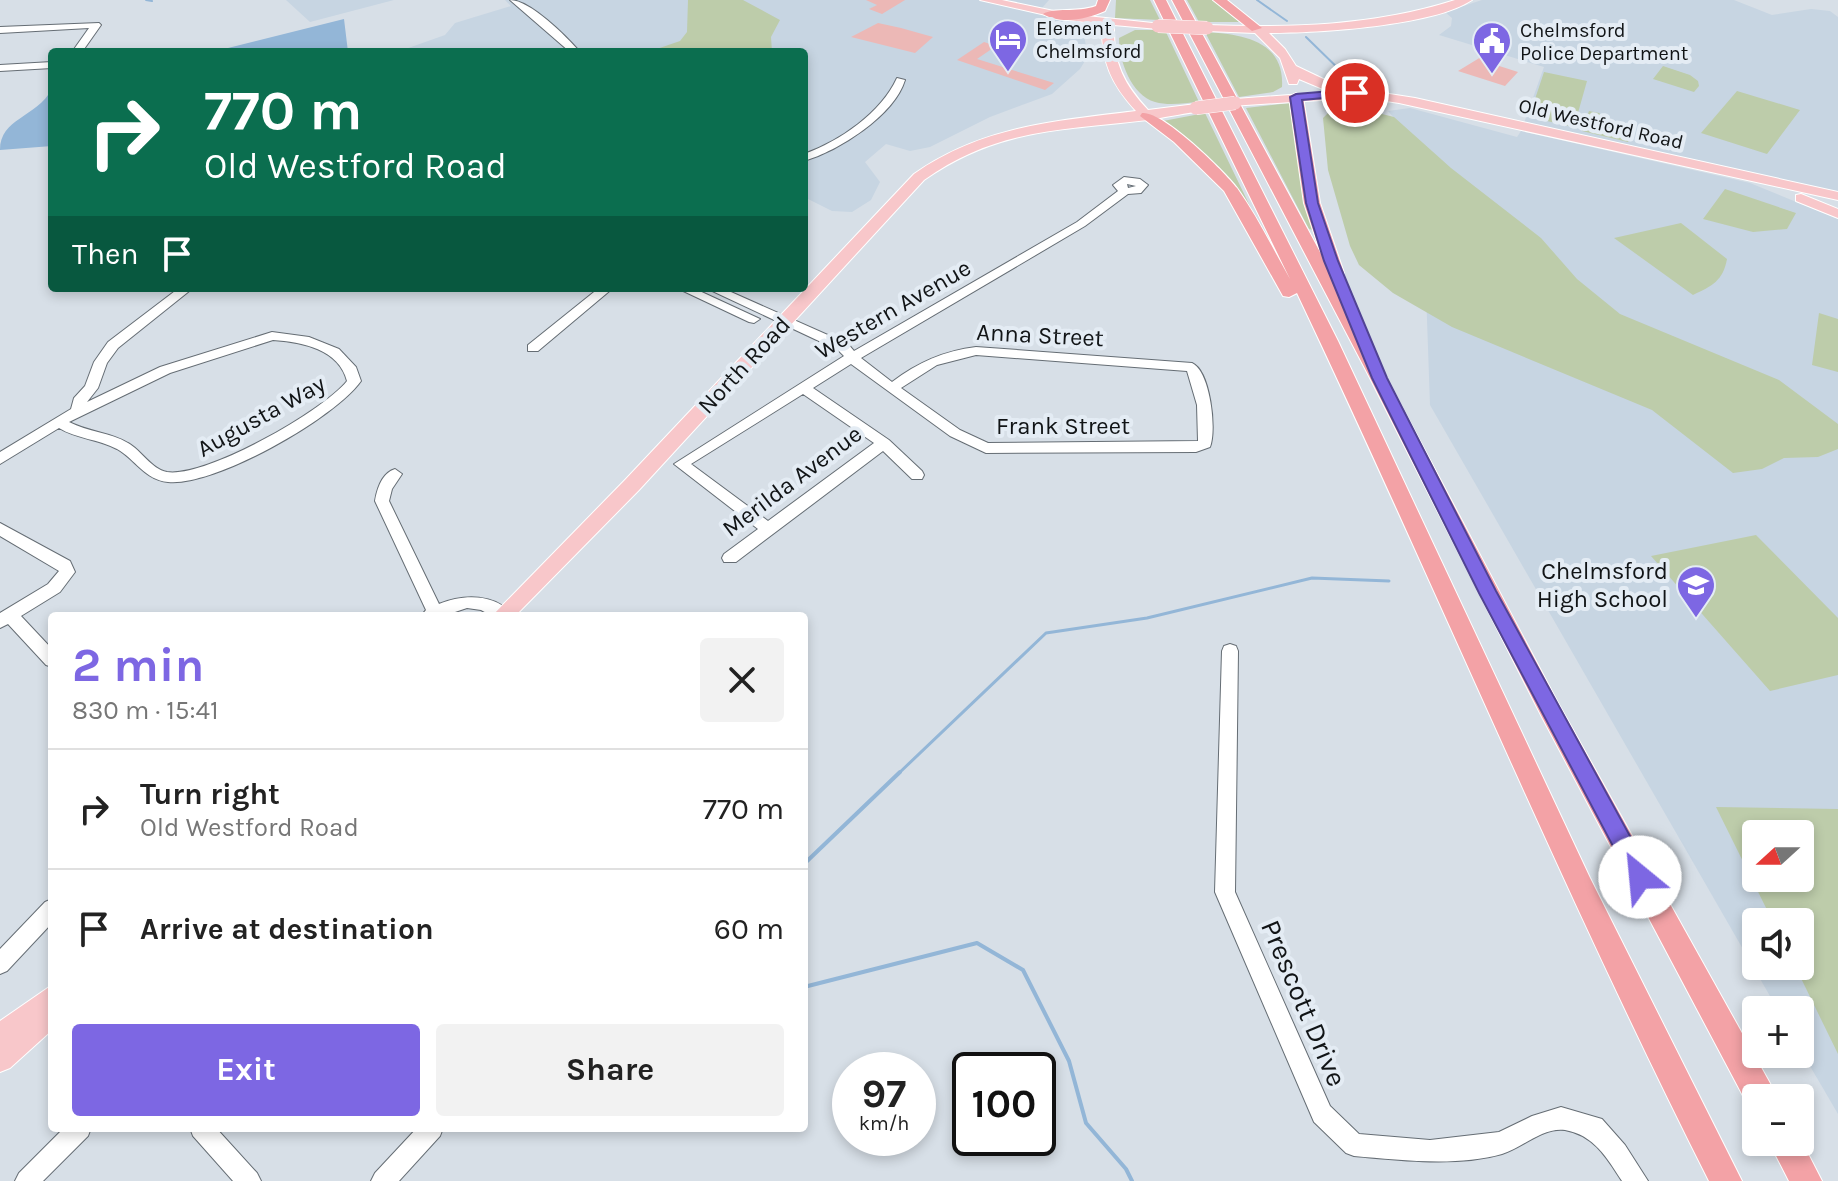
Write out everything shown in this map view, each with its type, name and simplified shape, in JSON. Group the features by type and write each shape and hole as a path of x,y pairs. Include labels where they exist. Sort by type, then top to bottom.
{"highway":[{"path":"1049,14 1089,14 1101,8 1106,0"},
{"path":"1106,0 1108,21"},
{"path":"1160,0 1350,387 1573,869 1682,1098 1726,1181"},
{"path":"1178,0 1379,378 1536,684 1753,1084"},
{"path":"1219,0 1256,28"},
{"path":"1296,97 1312,203 1319,228 1379,378"},
{"path":"1147,116 1191,149 1230,189 1303,317 1350,387"},
{"path":"1793,1156 1806,1181"}],"main road":[{"path":"986,0 1049,14 1089,27 1106,44"},
{"path":"1284,55 1284,43 1289,36 1425,13 1466,0"},
{"path":"1049,14 1158,26 1316,30"},
{"path":"1108,21 1106,44 1110,65 1119,83 1147,116"},
{"path":"1106,44 1114,34 1127,28 1158,26"},
{"path":"1213,28 1243,32 1274,43"},
{"path":"1256,28 1274,43 1293,69 1296,97"},
{"name":"Old Westford Road","path":"1293,69 1319,87 1414,101 1838,196"},
{"path":"1119,83 1151,104 1193,108"},
{"path":"1095,120 1120,108 1119,83"},
{"name":"Old Westford Road","path":"1193,108 1355,93"},
{"name":"North Road","path":"508,612 632,485 893,203 936,165 956,153 1005,134 1193,108"},
{"path":"1769,182 1838,214"},
{"path":"0,1023 48,1005"},
{"path":"0,1037 48,1005"},
{"path":"0,1058 48,1005"}],"street":[{"path":"514,0 571,48"},
{"path":"0,30 96,25 80,48"},
{"path":"0,68 48,65"},
{"path":"808,156 844,139 895,94 900,80"},
{"name":"Western Avenue","path":"768,529 681,464 802,387 1081,224 1125,191"},
{"path":"78,410 81,398 91,388 101,362 113,345 182,292"},
{"path":"533,348 602,292"},
{"path":"694,292 781,324"},
{"path":"720,292 781,324"},
{"name":"Frank Street","path":"781,324 851,358 955,433 986,448 1164,448 1205,444"},
{"name":"Augusta Way","path":"0,459 59,421 78,410 124,388 165,370 272,336 296,338 330,351 349,364 354,381 343,395 227,465 190,477 155,474 118,443 75,433 59,421"},
{"name":"Anna Street","path":"894,387 923,365 952,354 976,351 1192,367 1203,393 1208,431 1205,444"},
{"path":"802,387 884,443 917,475"},
{"path":"91,388 124,388"},
{"name":"Merilda Avenue","path":"730,558 884,443"},
{"path":"395,474 385,488 382,501 431,612"},
{"path":"0,529 67,568 61,583 5,618 48,656"},
{"path":"437,612 456,604 476,602 496,612"},
{"name":"Prescott Drive","path":"1230,651 1225,892 1322,1114 1354,1145 1430,1151 1501,1143 1532,1127 1561,1118 1594,1127 1636,1181"},
{"path":"0,964 48,913"},
{"path":"27,1181 76,1132"},
{"path":"205,1132 249,1181"},
{"path":"383,1181 428,1132"}],"shaded area":[{"path":"286,0 394,0 310,22"},
{"path":"505,0 1049,0 1042,8 1083,31 1088,56 1080,69 1052,94 990,117 930,147 910,151 886,144 865,162 880,182 871,200 852,212 832,211 808,199 808,48 408,48 445,35 455,23 511,6"},
{"path":"1482,0 1734,0 1772,15 1811,9 1830,11 1838,17 1838,192 1524,123 1544,67 1439,35 1451,26 1452,18 1445,12"},
{"name":"Chelmsford High School","path":"1410,108 1517,137 1521,131 1750,183 1838,219 1838,1114 1811,1068 1814,1068 1814,996 1770,996 1761,980 1814,980 1814,908 1742,908 1742,947 1430,405 1421,149 1388,111"}],"green space":[{"path":"688,0 743,0 780,20 771,37 772,48 660,48 680,41 687,32"},
{"path":"1116,0 1150,0 1160,20 1115,18"},
{"path":"1187,0 1213,0 1239,22 1199,22"},
{"path":"1135,30 1165,30 1199,102 1160,103 1139,92 1124,67 1119,38"},
{"path":"1205,32 1245,38 1268,49 1281,71 1282,87 1273,92 1239,97"},
{"path":"1663,66 1690,75 1699,86 1694,92 1653,79"},
{"path":"1544,72 1587,81 1574,127 1529,117"},
{"path":"1737,91 1800,110 1767,154 1701,133"},
{"path":"1290,103 1302,188 1313,230 1309,229 1246,108"},
{"path":"1370,111 1394,117 1451,168 1541,238 1577,279 1620,314 1779,380 1838,424 1838,449 1818,457 1784,458 1762,469 1733,473 1652,410 1452,327 1393,293 1359,265 1350,246 1328,170 1323,118 1328,113"},
{"path":"1589,111 1599,113 1630,137 1628,142 1582,131"},
{"path":"1205,113 1277,262 1242,199 1163,121"},
{"path":"1725,189 1796,213 1787,229 1753,232 1703,219"},
{"path":"1681,223 1727,259 1723,273 1716,282 1693,295 1614,238"},
{"path":"1819,313 1838,319 1838,372 1812,365"},
{"path":"1756,535 1838,618 1838,675 1770,691 1651,556"},
{"path":"1716,807 1838,809 1838,1054 1814,1005 1814,996 1810,996 1802,980 1814,980 1814,908 1766,908 1758,892 1814,892 1814,820 1742,820 1742,859"}],"water":[{"path":"344,19 348,48 228,48"},
{"path":"48,95 48,146 0,150 2,139 12,124"}],"building":[{"path":"866,0 905,0 882,14 869,9 877,5"},
{"path":"878,23 933,37 915,53 851,37"},
{"name":"Element Chelmsford","path":"984,42 996,46 977,59 1054,83 1045,90 957,60"},
{"name":"Chelmsford Police Department","path":"1481,57 1518,72 1505,86 1458,71"}],"waterway":[{"path":"146,0 152,1"},
{"path":"1257,0 1287,21"},
{"path":"1306,37 1348,78"},
{"path":"1353,104 1361,111"},
{"path":"898,774 1046,633 1147,618 1312,578 1389,581"},
{"path":"808,860 900,772"},
{"path":"808,986 977,943 1023,970 1069,1061 1086,1123 1126,1169 1132,1181"}],"place":[{"name":"Element Chelmsford","path":"1008,73"},
{"name":"Chelmsford Police Department","path":"1492,75"},
{"name":"Chelmsford High School","path":"1696,619"}],"route":[{"path":"1355,93 1296,97 1312,203 1319,228 1379,378 1488,593 1640,877"}]}
